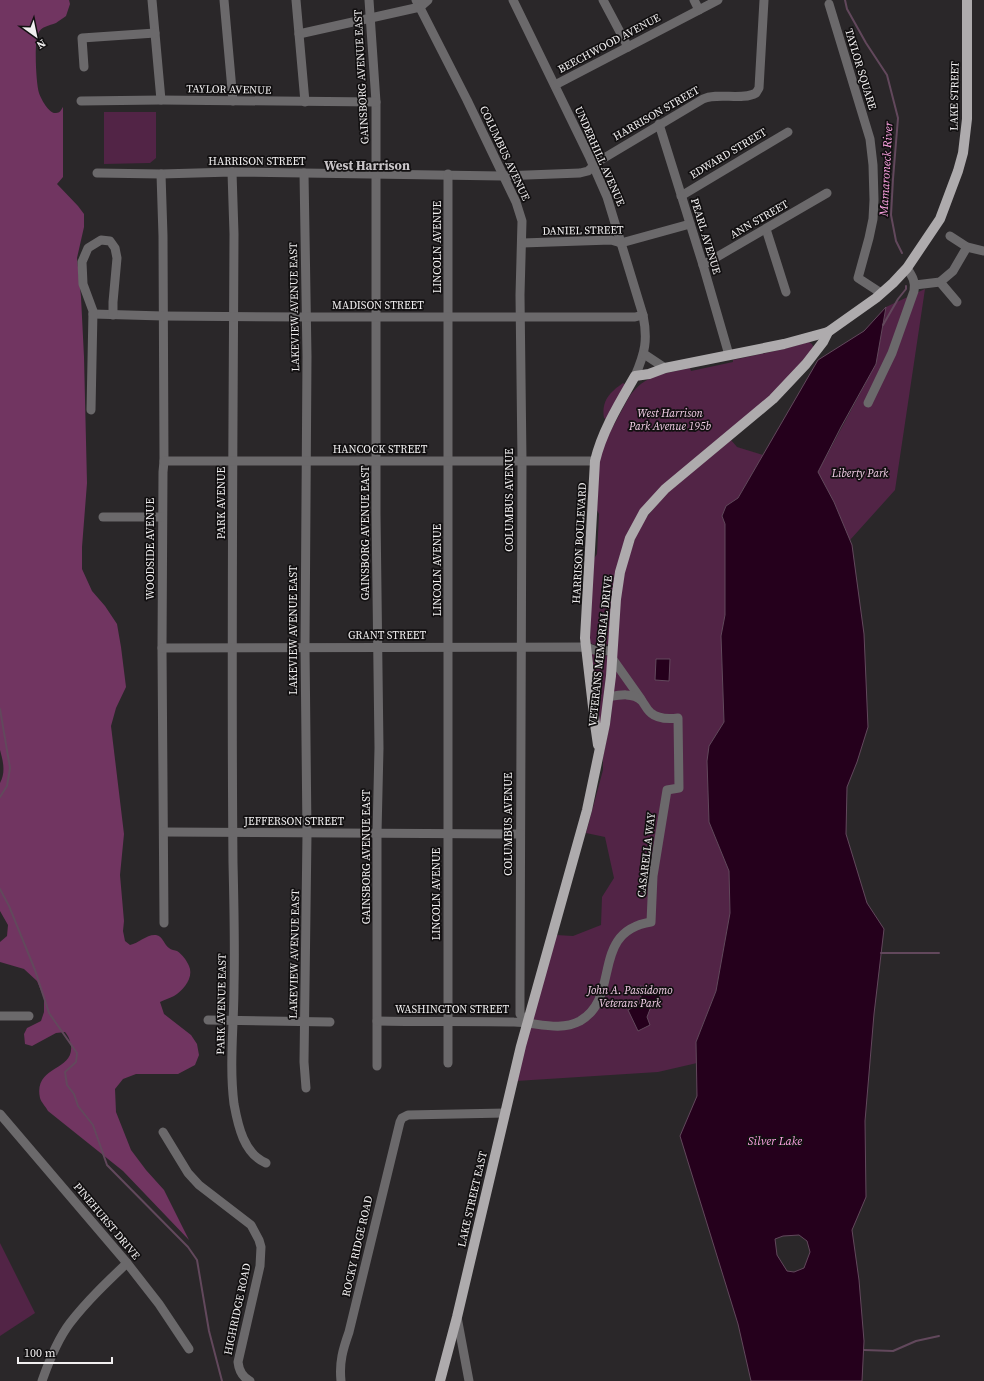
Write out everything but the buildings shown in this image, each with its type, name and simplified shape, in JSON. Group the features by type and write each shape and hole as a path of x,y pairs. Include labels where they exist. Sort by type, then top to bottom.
{"main road":[{"name":"LAKE STREET","path":"828,332 881,293 907,268 940,219 958,171 963,153 967,119 966,0"},
{"path":"636,376 650,374 665,368 784,344 828,332"},
{"name":"VETERANS MEMORIAL DRIVE","path":"527,1022 532,1010 587,810 606,724 620,572 630,538 644,512 665,489 680,475 747,422 786,386 806,364 823,342 828,332"},
{"name":"HARRISON BOULEVARD","path":"600,750 595,724 585,638 595,461 599,445 636,376"},
{"name":"LAKE STREET EAST","path":"440,1381 457,1317 527,1022"}],"street":[{"path":"152,0 161,100"},
{"path":"224,0 233,101"},
{"path":"296,0 305,102"},
{"name":"GAINSBORG AVENUE EAST","path":"369,0 376,102 377,174 377,647 379,748 377,833 378,1066"},
{"path":"299,34 370,18 428,0"},
{"name":"UNDERHILL AVENUE","path":"513,0 594,166 607,197 643,315 646,333 644,354 636,376"},
{"path":"603,0 628,47"},
{"path":"694,0 699,10"},
{"name":"BEECHWOOD AVENUE","path":"555,85 718,0"},
{"name":"HARRISON STREET","path":"97,173 161,174 232,172 502,176 580,173 588,171 599,161 706,97 749,96 756,93 759,88 764,0"},
{"name":"COLUMBUS AVENUE","path":"418,3 467,100 520,214 522,244 520,317 522,461 520,647 520,1014 527,1022"},
{"name":"TAYLOR SQUARE","path":"829,4 870,139 873,165 874,200 872,219 868,243 858,278 881,293"},
{"path":"84,67 82,38 155,33"},
{"name":"TAYLOR AVENUE","path":"81,101 161,100 376,102"},
{"name":"PEARL AVENUE","path":"659,124 703,265 729,355"},
{"name":"EDWARD STREET","path":"681,196 788,132"},
{"name":"PARK AVENUE","path":"232,172 234,234 233,833"},
{"name":"LAKEVIEW AVENUE EAST","path":"304,173 306,317 305,647 307,834 304,1062 306,1088"},
{"name":"WOODSIDE AVENUE","path":"161,174 163,236 164,461 162,472 164,923"},
{"name":"LINCOLN AVENUE","path":"448,174 448,1063"},
{"name":"ANN STREET","path":"703,265 827,193"},
{"name":"DANIEL STREET","path":"522,244 611,240 622,243 690,224"},
{"path":"766,229 786,292"},
{"path":"950,236 967,247 984,251"},
{"path":"91,410 93,314 83,284 82,262 88,248 101,240 110,241 115,248 117,258 113,315"},
{"path":"915,285 940,282 953,271 967,247"},
{"path":"868,403 892,353 915,285 907,268"},
{"path":"940,282 957,302"},
{"name":"MADISON STREET","path":"93,314 234,317 636,317 643,315"},
{"path":"644,354 665,368"},
{"name":"HANCOCK STREET","path":"164,461 595,461"},
{"path":"103,517 162,517"},
{"name":"GRANT STREET","path":"162,648 586,647 612,655"},
{"path":"612,655 641,700"},
{"path":"609,697 626,694 632,695 641,700"},
{"name":"CASARELLA WAY","path":"527,1022 552,1027 566,1026 580,1021 592,1011 598,1001 612,949 619,939 629,929 640,924 651,922 653,876 667,790 679,788 678,718 656,716 646,709 641,700"},
{"name":"JEFFERSON STREET","path":"164,832 520,834"},
{"name":"PARK AVENUE EAST","path":"233,833 233,1094 236,1116 249,1151 266,1163"},
{"path":"0,1016 30,1016"},
{"path":"208,1020 330,1022"},
{"name":"WASHINGTON STREET","path":"377,1021 527,1022"},
{"name":"ROCKY RIDGE ROAD","path":"341,1381 340,1367 344,1348 402,1118 408,1115 505,1113"},
{"name":"PINEHURST DRIVE","path":"0,1114 127,1262 159,1304 189,1349"},
{"name":"HIGHRIDGE ROAD","path":"163,1132 188,1173 198,1185 251,1225 259,1240 261,1247 260,1266 238,1362 239,1369 244,1378 250,1381"},
{"path":"42,1381 57,1345 69,1324 90,1298 127,1262"},
{"path":"457,1317 469,1381"}],"green space":[{"path":"104,112 156,112 156,158 150,163 104,164"},
{"name":"Liberty Park","path":"925,289 895,490 850,540 818,472 876,364 886,307"},
{"name":"West Harrison Park Avenue 195b","path":"809,342 814,348 770,397 694,459 630,531 609,643 604,647 592,644 590,641 593,560 597,554 599,457 602,447 629,397 635,389 648,379 656,376 690,368 691,371 733,362 733,360"},
{"path":"623,383 626,385 606,419 604,418 603,412 605,402 610,394"},
{"name":"John A. Passidomo Veterans Park","path":"731,440 737,447 763,455 738,498 726,506 722,516 725,524 725,615 721,636 724,722 709,746 709,822 729,871 730,913 716,991 696,1042 697,1063 658,1072 516,1081 556,935 573,936 601,925 602,897 614,878 605,837 586,833 603,770 603,757 611,718 618,615 625,569 636,536 645,519 667,493"},
{"path":"592,654 606,655 608,657 602,722 599,725"},
{"path":"0,1243 35,1313 0,1336"}],"shaded area":[{"path":"0,0 69,0 70,4 66,16 56,23 39,31 36,45 36,72 39,93 46,106 53,113 59,112 63,107 63,177 57,184 84,214 84,227 77,258 81,297 84,357 87,483 82,547 82,569 92,591 105,606 117,624 126,687 116,708 111,726 124,834 120,875 124,921 123,931 125,941 130,945 149,936 156,935 162,939 167,947 179,952 187,962 190,974 187,983 174,996 160,1002 164,1014 191,1035 197,1044 199,1055 195,1065 178,1074 136,1074 123,1079 115,1089 116,1112 131,1150 164,1190 189,1240 123,1171 48,1111 40,1098 39,1088 42,1080 61,1065 70,1054 70,1040 65,1032 56,1033 32,1046 25,1044 24,1034 27,1028 41,1021 44,1012 44,998 37,981 24,969 0,962 0,942 7,936 8,925 0,911 0,783 3,775 3,762 0,750"}],"water":[{"name":"Silver Lake","path":"886,307 876,364 818,472 834,502 852,545 864,634 868,727 847,787 846,834 867,903 884,929 874,1014 865,1121 866,1197 852,1230 859,1280 864,1341 862,1381 751,1381 738,1324 680,1136 697,1096 696,1042 716,991 730,913 729,871 709,822 707,761 709,746 724,722 721,636 725,615 725,524 722,516 726,506 738,498 818,360 864,331","holes":["799,1235 807,1241 810,1252 804,1268 794,1272 787,1271 777,1255 775,1239 783,1236"]},
{"path":"656,659 670,659 669,681 655,680"},
{"path":"640,986 653,988 662,994 652,1004 647,1017 650,1025 638,1031 628,1010 639,1004 641,999"}],"waterway":[{"name":"Mamaroneck River","path":"845,0 847,9 866,43 887,75 898,118 891,215 896,241 902,253"},
{"name":"Mamaroneck River","path":"883,325 898,299 906,289 906,286"},
{"path":"0,709 10,768 7,786 0,797"},
{"path":"0,889 9,906 35,970 49,1013 77,1053 76,1062 65,1072 67,1085 74,1094 78,1106 93,1125 107,1165 188,1247 197,1260 209,1331 222,1381"},
{"path":"881,953 939,953"},
{"path":"864,1350 893,1351 916,1341 939,1336"}],"district":[{"name":"West Harrison","path":"367,165"}]}
